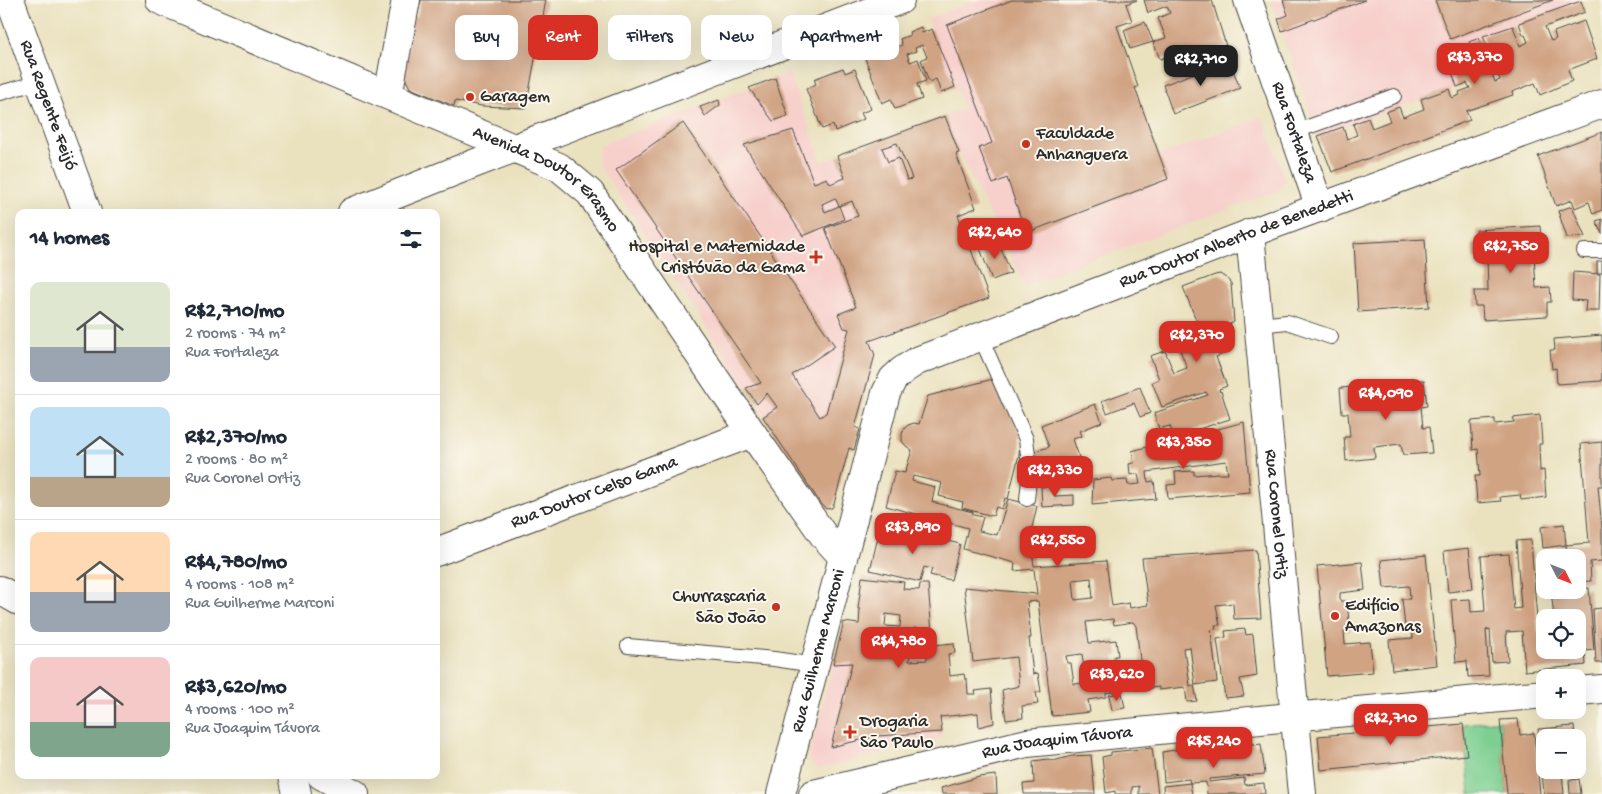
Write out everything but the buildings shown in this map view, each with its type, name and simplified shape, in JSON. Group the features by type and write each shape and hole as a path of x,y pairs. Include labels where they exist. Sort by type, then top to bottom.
{"street":[{"name":"Rua Regente Feijó","path":"10,0 86,209"},
{"name":"Avenida Doutor Erasmo","path":"160,0 559,167 590,193 752,433 824,536 843,557"},
{"path":"388,96 406,0"},
{"path":"360,209 900,0"},
{"name":"Rua Fortaleza","path":"1248,0 1320,208"},
{"name":"Rua Doutor Alberto de Benedetti","path":"886,393 893,379 916,361 1250,234 1602,104"},
{"name":"Rua Coronel Ortiz","path":"1250,234 1302,794"},
{"name":"Rua Guilherme Marconi","path":"781,794 886,393"},
{"name":"Rua Doutor Celso Gama","path":"440,550 752,433"},
{"path":"0,590 15,599"},
{"path":"1586,690 1602,689"},
{"name":"Rua Joaquim Távora","path":"813,794 1027,743 1536,695"},
{"path":"294,779 298,794"},
{"path":"328,779 355,794"}],"lane":[{"path":"0,93 39,82"},
{"path":"1294,132 1394,96"},
{"path":"1584,251 1602,251"},
{"path":"1259,325 1287,322 1331,337"},
{"path":"980,336 1026,439 1030,471 1027,499"},
{"path":"628,646 774,659 815,665"}],"shaded area":[{"path":"977,0 1108,0 1135,88 1159,155 1263,117 1285,180 1280,190 1025,285 959,153 937,161 989,298 899,331 886,338 878,347 834,504 832,508 826,509 763,417 765,416 599,165 600,145 789,73 822,162 964,109 928,19"},
{"path":"1271,0 1581,1 1445,51 1457,87 1318,136"},
{"path":"934,659 942,738 818,769 808,760 833,664"}],"green space":[{"path":"1500,720 1507,794 1470,794 1463,724"}],"place":[{"name":"Garagem","path":"470,97"},
{"name":"Faculdade Anhanguera","path":"1026,144"},
{"name":"Hospital e Maternidade Cristóvão da Gama","path":"816,257"},
{"name":"Churrascaria São João","path":"776,607"},
{"name":"Edifício Amazonas","path":"1335,616"},
{"name":"Drogaria São Paulo","path":"850,732"}]}
